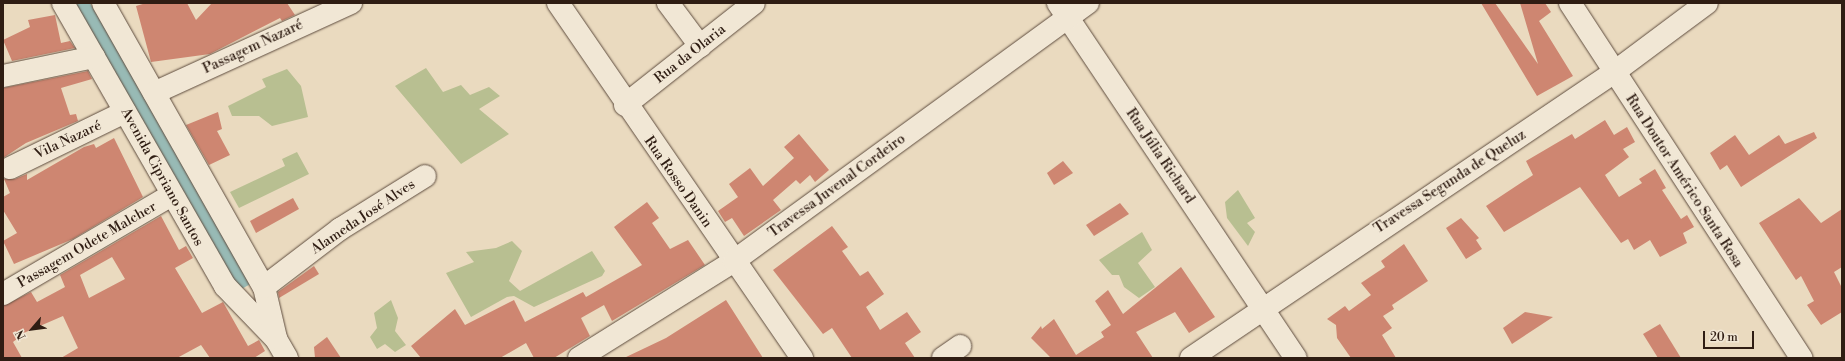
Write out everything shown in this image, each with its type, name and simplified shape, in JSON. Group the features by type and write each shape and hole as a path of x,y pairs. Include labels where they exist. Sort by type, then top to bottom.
{"street":[{"name":"Avenida Cipriano Santos","path":"63,3 126,112 170,196 225,286 276,339 287,358"},
{"name":"Avenida Cipriano Santos","path":"103,3 264,287 276,339"},
{"name":"Passagem Nazaré","path":"154,93 351,3"},
{"name":"Rua Rosso Danin","path":"558,3 625,105 802,358"},
{"path":"668,3 700,46"},
{"name":"Rua da Olaria","path":"625,105 754,3"},
{"name":"Travessa Juvenal Cordeiro","path":"579,358 734,261 1062,11 1088,3"},
{"name":"Rua Doutor Américo Santa Rosa","path":"1570,3 1613,73 1801,358"},
{"name":"Travessa Segunda de Queluz","path":"1191,358 1613,73 1707,3"},
{"name":"Rua Júlia Richard","path":"1062,11 1296,358"},
{"path":"3,76 94,57"},
{"name":"Vila Nazaré","path":"10,168 126,112"},
{"name":"Alameda José Alves","path":"264,287 340,229 425,176"},
{"name":"Passagem Odete Malcher","path":"3,294 170,196"}],"green space":[{"path":"426,68 443,92 461,85 470,95 489,87 500,96 479,109 509,134 461,164 395,86"},
{"path":"287,69 301,86 308,117 272,126 259,116 232,116 228,106 266,87 262,79"},
{"path":"297,152 309,174 239,208 230,192 285,166 282,159"},
{"path":"1238,190 1255,218 1247,223 1255,232 1248,246 1227,218 1225,202"},
{"path":"1142,232 1152,250 1138,263 1155,287 1139,298 1124,287 1119,275 1112,275 1099,260"},
{"path":"512,241 522,251 509,281 520,291 592,251 605,271 602,276 534,307 514,296 507,297 471,317 446,273 474,262 466,252 496,248"},
{"path":"391,300 398,318 395,331 406,345 395,352 385,344 377,349 370,337 377,328 374,313"}],"water":[{"path":"70,3 90,3 254,282 238,291"}],"building":[{"path":"146,3 187,3 196,20 212,3 287,3 295,15 282,21 280,18 210,54 151,62 136,6"},
{"path":"1481,3 1495,3 1538,64 1520,3 1545,3 1551,12 1539,21 1573,76 1537,96"},
{"path":"55,15 61,43 70,41 75,48 12,61 3,40 30,27 28,20"},
{"path":"88,71 92,79 61,88 70,115 76,114 78,121 26,143 3,158 3,88"},
{"path":"218,112 222,129 217,131 230,155 209,165 186,125"},
{"path":"1605,120 1614,135 1627,127 1635,142 1623,149 1629,157 1605,175 1619,197 1642,183 1639,179 1655,169 1666,188 1662,190 1681,219 1687,215 1694,227 1683,233 1687,243 1660,257 1650,240 1634,250 1628,239 1621,243 1580,187 1504,232 1486,206 1533,175 1526,161 1572,134 1575,139"},
{"path":"1814,132 1817,138 1741,187 1727,165 1720,170 1710,153 1735,135 1749,155 1779,135 1785,144"},
{"path":"799,134 829,170 815,182 810,175 800,184 796,180 773,200 781,210 744,236 732,218 725,222 718,211 738,197 729,184 750,168 763,186 794,158 784,147"},
{"path":"114,138 143,197 73,239 14,264 3,241 17,233 3,210 3,197 10,193 4,179 15,179 27,174 27,180 84,147 94,144 96,148"},
{"path":"1063,161 1073,173 1054,185 1047,173"},
{"path":"293,198 299,209 256,233 250,221"},
{"path":"1799,198 1821,223 1842,209 1842,267 1834,272 1842,288 1842,312 1821,325 1807,305 1814,301 1801,276 1796,280 1759,223"},
{"path":"647,202 659,218 652,223 670,249 688,240 705,265 612,321 604,305 581,318 590,336 554,358 534,358 526,343 500,358 421,358 411,346 455,309 465,325 514,300 525,322 583,292 586,297 642,265 614,227"},
{"path":"1120,203 1129,214 1094,236 1086,225"},
{"path":"161,216 179,250 186,246 193,258 175,268 202,313 223,302 248,346 259,340 265,351 254,358 210,358 201,345 177,358 61,358 78,348 63,316 26,332 13,342 22,358 3,358 3,306 31,292 37,302 65,287 60,275","holes":["112,257 125,279 89,298 80,275"]},
{"path":"1461,218 1479,238 1476,240 1482,249 1466,259 1446,228"},
{"path":"832,226 848,247 842,251 860,276 868,271 884,294 866,307 880,330 907,312 921,332 905,343 915,358 852,358 832,328 823,334 773,270"},
{"path":"1404,244 1428,281 1392,305 1394,309 1383,316 1392,328 1382,335 1396,358 1351,358 1337,338 1336,325 1327,319 1345,306 1349,311 1371,295 1361,283 1385,267 1381,261"},
{"path":"314,266 319,274 279,298 278,292"},
{"path":"1181,267 1215,317 1189,333 1175,312 1136,332 1153,358 1051,358 1031,338 1041,326 1042,329 1054,319 1076,355 1104,337 1101,332 1111,325 1095,301 1108,290 1123,314"},
{"path":"726,300 763,358 624,358 666,338"},
{"path":"1525,312 1553,317 1512,344 1503,328"},
{"path":"1660,324 1681,358 1658,358 1643,334"},
{"path":"327,337 341,358 315,358 314,347"}]}
